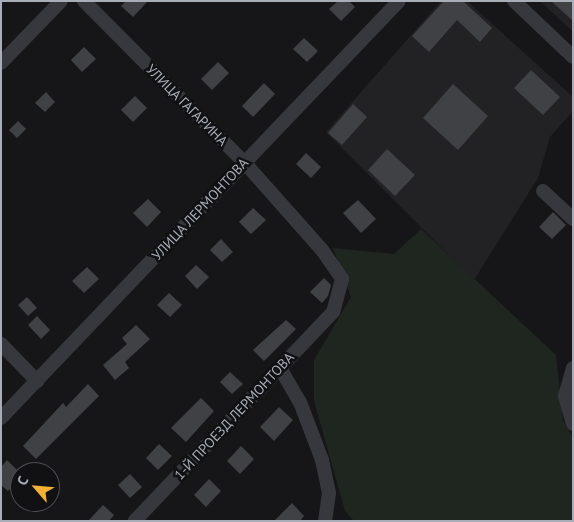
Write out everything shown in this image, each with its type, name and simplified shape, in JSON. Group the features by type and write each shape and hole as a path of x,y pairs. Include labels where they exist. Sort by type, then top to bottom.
{"street":[{"path":"1,63 61,1"},
{"name":"УЛИЦА ГАГАРИНА","path":"84,1 244,162 322,250 342,279 333,312"},
{"name":"УЛИЦА ЛЕРМОНТОВА","path":"1,418 399,1"},
{"path":"514,1 573,57"},
{"path":"543,191 573,220"},
{"name":"1-Й ПРОЕЗД ЛЕРМОНТОВА","path":"135,521 333,312"},
{"path":"1,344 37,381"},
{"path":"280,368 300,402 322,460 329,493 325,521"},
{"path":"573,368 565,396 573,424"}],"shaded area":[{"path":"441,1 467,1 573,97 573,111 550,137 538,178 474,280 326,132"},
{"path":"540,1 573,1 573,32"},
{"path":"421,229 556,355 563,420 573,438 573,521 354,521 345,511 314,401 314,360 351,297 333,248 394,254"}],"building":[{"path":"126,1 148,1 133,17 121,6"},
{"path":"338,1 349,1 355,7 341,21 329,9"},
{"path":"444,1 463,1 492,28 480,42 457,20 429,52 412,36"},
{"path":"551,1 573,1 573,21"},
{"path":"304,38 318,51 307,62 293,49"},
{"path":"84,47 96,59 82,72 71,60"},
{"path":"218,62 229,73 212,90 201,79"},
{"path":"531,70 560,97 543,115 514,88"},
{"path":"264,83 275,94 253,117 242,106"},
{"path":"453,84 488,116 458,150 423,118"},
{"path":"46,92 55,102 45,112 35,103"},
{"path":"135,96 147,108 133,122 121,110"},
{"path":"353,104 367,117 342,145 328,133"},
{"path":"18,121 26,129 17,138 9,130"},
{"path":"387,149 415,175 395,196 368,170"},
{"path":"306,153 321,167 311,178 296,164"},
{"path":"148,199 161,212 147,227 133,213"},
{"path":"358,200 376,219 361,233 343,213"},
{"path":"253,208 266,220 251,234 239,222"},
{"path":"553,212 566,225 552,239 539,227"},
{"path":"221,239 233,252 222,262 210,250"},
{"path":"196,265 209,277 197,289 185,276"},
{"path":"87,267 99,279 84,293 72,281"},
{"path":"324,278 331,285 328,296 322,303 310,292"},
{"path":"169,293 182,305 170,317 157,305"},
{"path":"27,297 37,308 28,316 18,305"},
{"path":"37,316 50,330 41,339 28,325"},
{"path":"286,320 296,329 264,361 253,350"},
{"path":"136,325 150,339 125,362 129,368 115,380 103,365 127,344 122,338"},
{"path":"230,372 243,384 232,394 220,382"},
{"path":"88,384 99,396 36,459 23,446 63,403 66,407"},
{"path":"201,398 214,411 186,442 171,428"},
{"path":"279,407 293,420 274,441 260,427"},
{"path":"159,444 172,456 158,470 146,458"},
{"path":"241,446 254,459 240,474 227,461"},
{"path":"7,460 10,463 10,489 8,491 1,485 1,467"},
{"path":"130,474 142,487 130,498 118,485"},
{"path":"209,479 221,491 206,507 194,495"},
{"path":"292,503 304,516 300,521 274,521"},
{"path":"103,505 114,515 109,521 88,521"}]}
